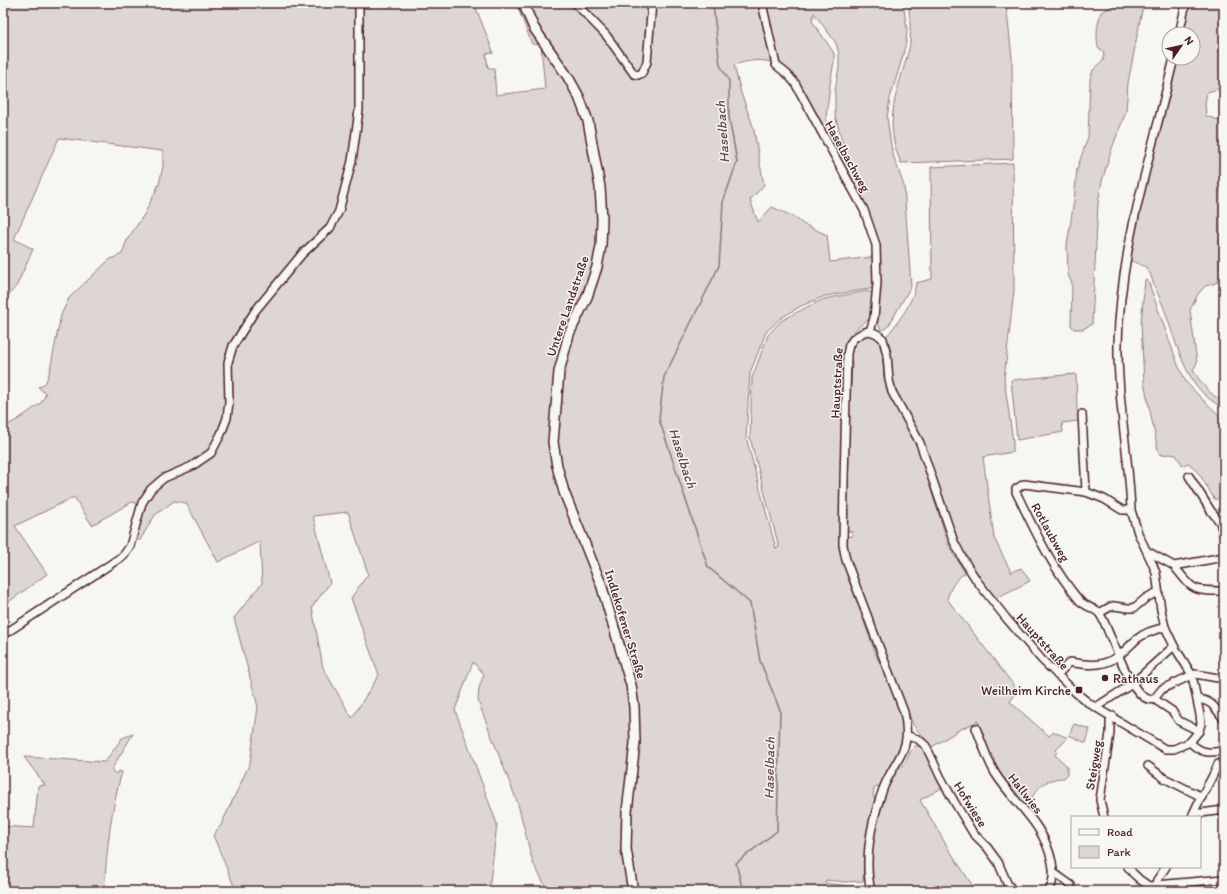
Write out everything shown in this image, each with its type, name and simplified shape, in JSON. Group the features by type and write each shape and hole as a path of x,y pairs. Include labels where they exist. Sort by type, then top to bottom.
{"main road":[{"name":"Untere Landstraße","path":"523,3 534,28 568,77 579,97 588,121 600,186 602,218 601,246 597,267 587,297 569,334 559,372"},
{"name":"Indlekofener Straße","path":"559,372 553,442 556,466 564,492 601,584 626,663 633,700 635,743 627,812 626,849 633,891"}],"street":[{"path":"3,635 122,556 130,546 142,503 151,489 164,478 200,461 211,453 222,434 227,418 229,402 228,362 233,346 255,311 302,254 330,228 339,210 352,161 359,110 359,3"},
{"path":"575,3 606,35 634,74 638,74 642,73 647,62 652,3"},
{"name":"Haselbachweg","path":"762,3 776,65 787,74 794,83 864,210 876,244 877,283 874,318 870,331"},
{"path":"1181,26 1186,3"},
{"path":"1172,66 1133,224 1125,265 1118,345 1120,372 1131,510 1138,533 1156,573 1165,627 1174,646 1192,675 1197,699 1201,724 1195,738 1190,742 1194,747 1203,752 1224,750"},
{"name":"Hauptstraße","path":"870,891 868,882 868,855 872,827 884,789 903,753 907,736 907,723 846,560 843,545 848,354 849,345 854,338 864,332 870,331 883,339 887,355 888,380 892,392 920,443 949,529 963,559 977,581 1006,618 1057,675 1075,692 1096,707 1165,749 1174,749 1190,742"},
{"path":"1082,414 1086,492"},
{"path":"1189,476 1211,512 1222,519 1224,537"},
{"name":"Rotlaubweg","path":"1099,613 1080,602 1058,571 1041,543 1016,492 1016,489 1024,484 1086,492 1104,499 1122,510 1131,510"},
{"path":"1147,551 1174,566 1196,590 1224,591"},
{"path":"1174,566 1224,557"},
{"path":"1158,592 1146,598 1134,608 1114,606 1099,613 1132,684 1141,695 1150,700 1154,698 1162,689 1195,674 1224,679"},
{"path":"1057,675 1070,662 1105,663 1119,655 1138,638 1151,631 1165,627"},
{"path":"1096,707 1132,684 1174,646"},
{"path":"1154,698 1172,711 1179,721 1199,731"},
{"path":"1197,699 1207,700 1224,719"},
{"name":"Steigweg","path":"1104,816 1100,800 1110,721 1113,716"},
{"name":"Hallwies","path":"976,728 985,752 996,773 1030,816 1041,832 1049,849 1054,874 1053,883 1049,891"},
{"name":"Hofwiese","path":"907,736 918,739 926,746 955,803 973,833 987,847 998,862 1007,883 1013,891"},
{"path":"1193,815 1213,778 1218,764"},
{"path":"1148,766 1164,778 1202,797"},
{"path":"1193,815 1224,810"},
{"path":"1129,868 1145,883 1156,889 1224,879"},
{"path":"1156,889 1157,880 1165,868"},
{"path":"1054,874 1071,885"}],"green space":[{"path":"3,3 474,3 493,53 486,54 488,68 494,68 496,95 545,89 541,45 532,44 516,3 903,3 907,29 906,42 890,98 887,118 892,152 904,186 911,286 889,325 884,330 881,330 877,317 879,244 866,208 850,175 798,80 784,68 769,62 753,61 734,65 741,93 753,126 764,185 750,200 758,222 772,207 827,235 830,262 872,257 875,259 875,288 825,296 801,306 781,318 766,332 750,373 746,437 776,549 779,547 750,438 752,378 768,335 781,321 824,299 867,291 872,293 875,296 871,318 854,331 844,350 839,538 842,561 875,652 901,713 904,734 900,753 880,787 877,786 874,788 873,796 876,801 867,840 863,881 845,882 826,880 825,883 849,886 864,885 865,891 548,891 533,863 518,804 478,701 479,688 484,674 473,662 455,710 497,824 489,891 236,891 213,835 221,825 250,763 258,707 234,618 262,583 260,541 218,562 186,503 174,501 155,515 140,540 136,540 134,537 143,504 132,502 92,525 74,497 15,526 47,574 3,606 3,428 41,403 46,394 38,387 42,386 46,382 50,370 61,315 69,298 109,260 122,254 127,240 145,213 159,184 163,166 163,151 59,138 14,239 33,249 17,285 3,302","holes":["814,13 836,43 839,54 839,67 835,91 835,115 844,149 840,151 826,118 834,53 812,21","348,512 368,574 351,598 379,675 352,718 323,668 312,607 330,583 313,516"]},
{"path":"909,3 1006,3 1012,58 1013,159 901,163 895,147 892,119 897,92 910,44"},
{"path":"1114,3 1143,3 1143,5 1128,83 1126,112 1112,148 1102,181 1098,203 1092,324 1083,329 1074,329 1071,325 1072,283 1068,275 1067,245 1074,201 1077,169 1088,137 1090,80 1093,70 1103,61 1104,52 1098,48 1097,43 1099,21 1101,12 1111,7"},
{"path":"1190,3 1224,3 1224,36 1218,51 1224,52 1224,75 1218,89 1207,92 1205,103 1206,116 1224,122 1224,142 1220,169 1222,209 1219,261 1221,274 1216,283 1205,286 1198,294 1190,310 1197,363 1193,370 1206,388 1224,403 1224,408 1209,398 1197,386 1187,371 1148,270 1146,267 1130,260 1146,183 1175,66 1201,66 1201,26 1184,26"},
{"path":"1013,163 1014,290 1004,379 1013,441 1013,452 983,457 994,538 1011,572 1021,568 1030,581 994,599 961,549 911,420 894,388 890,370 889,349 885,338 900,319 912,298 916,283 932,279 931,167"},
{"path":"1145,280 1148,281 1178,365 1186,382 1220,416 1224,417 1224,494 1215,500 1200,475 1189,463 1183,466 1176,455 1160,455 1158,450 1144,382 1141,323"},
{"path":"866,334 872,335 878,339 882,347 884,377 890,396 917,446 949,546 965,573 954,584 947,599 1017,691 1010,702 1049,736 1054,732 1068,738 1056,750 1057,752 1055,755 1067,766 1067,775 1064,778 1051,780 1041,786 1033,796 1027,808 1000,774 987,748 978,721 959,730 932,747 913,725 888,667 848,558 846,537 852,536 852,532 845,530 849,390 851,385 852,362 850,358 851,345 855,340"},
{"path":"1076,374 1077,410 1079,421 1062,423 1063,432 1017,440 1011,380"},
{"path":"1074,724 1090,729 1086,743 1069,735"},
{"path":"133,734 111,770 116,774 119,771 122,772 112,816 104,891 3,891 3,826 34,828 38,786 45,785 24,757 105,762 122,738"},
{"path":"915,746 922,746 927,752 942,788 920,800 948,848 976,891 874,891 871,851 872,837 878,811 894,772 904,764 911,750"}],"waterway":[{"name":"Haselbach","path":"715,3 713,5 720,65 729,81 729,117 737,162 723,202 719,266 664,377 659,419 708,567 750,603 760,661 780,710 777,831 736,863 743,891"}],"place":[{"name":"Rathaus","path":"1105,678"},
{"name":"Weilheim Kirche","path":"1079,690"}]}
